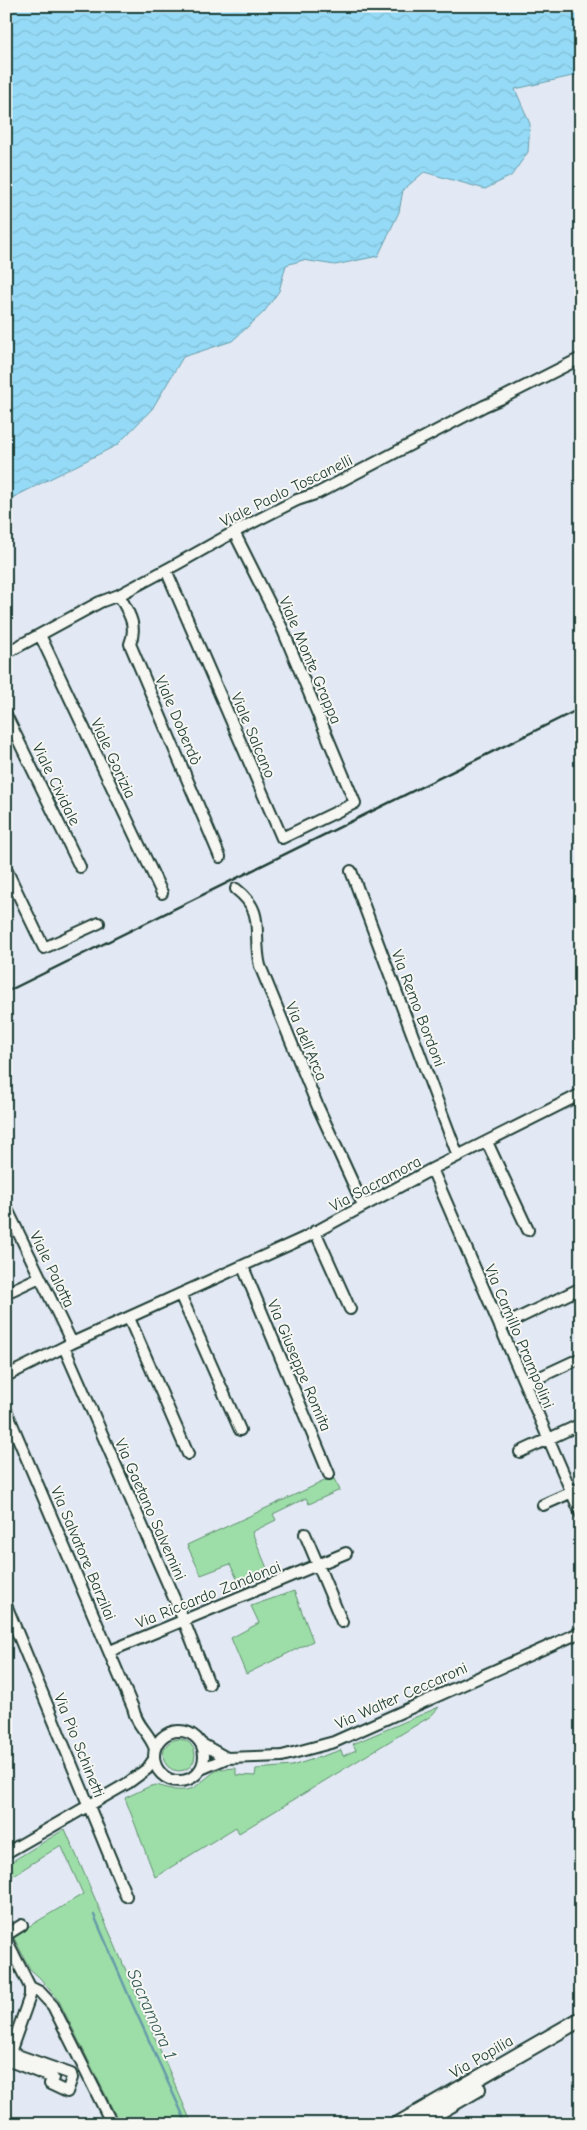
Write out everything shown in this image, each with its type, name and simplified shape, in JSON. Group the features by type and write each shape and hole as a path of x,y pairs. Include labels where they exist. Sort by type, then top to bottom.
{"main road":[{"name":"Via Popilia","path":"398,2124 581,2020"},
{"name":"Via Popilia","path":"418,2124 581,2030"}],"street":[{"name":"Viale Paolo Toscanelli","path":"6,653 100,602 119,595 234,532 297,500 318,493 484,406 500,400 581,358"},
{"name":"Viale Monte Grappa","path":"234,532 271,604 355,803"},
{"name":"Viale Salcano","path":"166,570 282,838 355,803"},
{"name":"Viale Doberdò","path":"119,595 133,622 133,637 130,644 220,857"},
{"name":"Viale Gorizia","path":"40,635 162,894"},
{"name":"Viale Cividale","path":"6,714 80,867"},
{"path":"6,869 9,883 44,948 99,922"},
{"name":"Via Remo Bordoni","path":"351,871 458,1156"},
{"name":"Via dell'Arca","path":"236,889 243,894 256,912 258,924 256,950 260,966 318,1107 363,1205"},
{"name":"Via Sacramora","path":"6,1376 68,1345 243,1267 581,1094"},
{"path":"487,1142 528,1230"},
{"name":"Via Camillo Prampolini","path":"432,1169 548,1439 576,1490 581,1514"},
{"name":"Viale Palotta","path":"7,1211 40,1277 68,1345"},
{"path":"316,1231 350,1309"},
{"name":"Via Giuseppe Romita","path":"243,1267 329,1474"},
{"path":"6,1293 40,1277"},
{"path":"500,1327 581,1288"},
{"path":"180,1294 240,1430"},
{"path":"128,1319 164,1415"},
{"path":"128,1319 188,1454"},
{"name":"Via Gaetano Salvemini","path":"68,1345 208,1684"},
{"path":"525,1384 581,1358"},
{"name":"Via Salvatore Barzilai","path":"6,1410 96,1617 133,1708 136,1720 151,1739 154,1754"},
{"path":"520,1452 581,1424"},
{"path":"543,1504 576,1490"},
{"path":"305,1534 342,1622"},
{"name":"Via Riccardo Zandonai","path":"110,1651 184,1622 346,1553"},
{"name":"Via Pio Schinetti","path":"6,1605 126,1896"},
{"name":"Via Walter Ceccaroni","path":"201,1769 226,1758 282,1756 334,1742 581,1632"},
{"name":"Via Salvatore Barzilai","path":"133,1708 140,1719 152,1730 166,1734"},
{"path":"6,1853 128,1783 147,1769 161,1738 166,1734 172,1731 186,1731 198,1738 202,1744 205,1757 201,1769 184,1781 164,1776 151,1776 128,1783"},
{"path":"202,1744 226,1758"},
{"path":"154,1754 156,1765 164,1776"},
{"path":"6,1935 22,1926"},
{"path":"6,1939 30,1987 30,1996 7,2058 6,2070"},
{"path":"30,1987 40,1992 53,2006 112,2124"},
{"path":"7,2058 71,2074 72,2078 67,2092 50,2084 53,2078 7,2058"}],"green space":[{"path":"333,1477 340,1490 309,1504 306,1498 273,1514 276,1520 252,1532 269,1573 240,1585 230,1564 201,1575 187,1545"},
{"path":"294,1591 313,1641 246,1674 231,1638 259,1623 251,1606"},
{"path":"439,1707 431,1716 239,1833 236,1827 155,1877 125,1798 156,1785 175,1790 194,1788 214,1772 221,1769 236,1768 236,1775 255,1776 256,1769 292,1766 341,1750 343,1756 356,1750 353,1744"},
{"path":"179,1739 185,1740 190,1744 194,1749 194,1761 190,1766 185,1770 179,1771 173,1770 168,1766 164,1761 163,1755 164,1749 168,1744 173,1740"},
{"path":"65,1829 192,2124 120,2124 59,2001 30,1969 13,1936 83,1894 61,1845 6,1880 6,1865"}],"water":[{"path":"6,6 581,6 581,74 515,89 530,124 528,152 511,176 485,189 424,172 403,190 399,212 378,256 335,265 303,260 286,265 279,291 264,312 232,341 183,357 152,409 117,445 6,501"}],"waterway":[{"name":"Sacramora 1","path":"94,1915 187,2124"}],"railway":[{"path":"6,992 581,708"}]}
